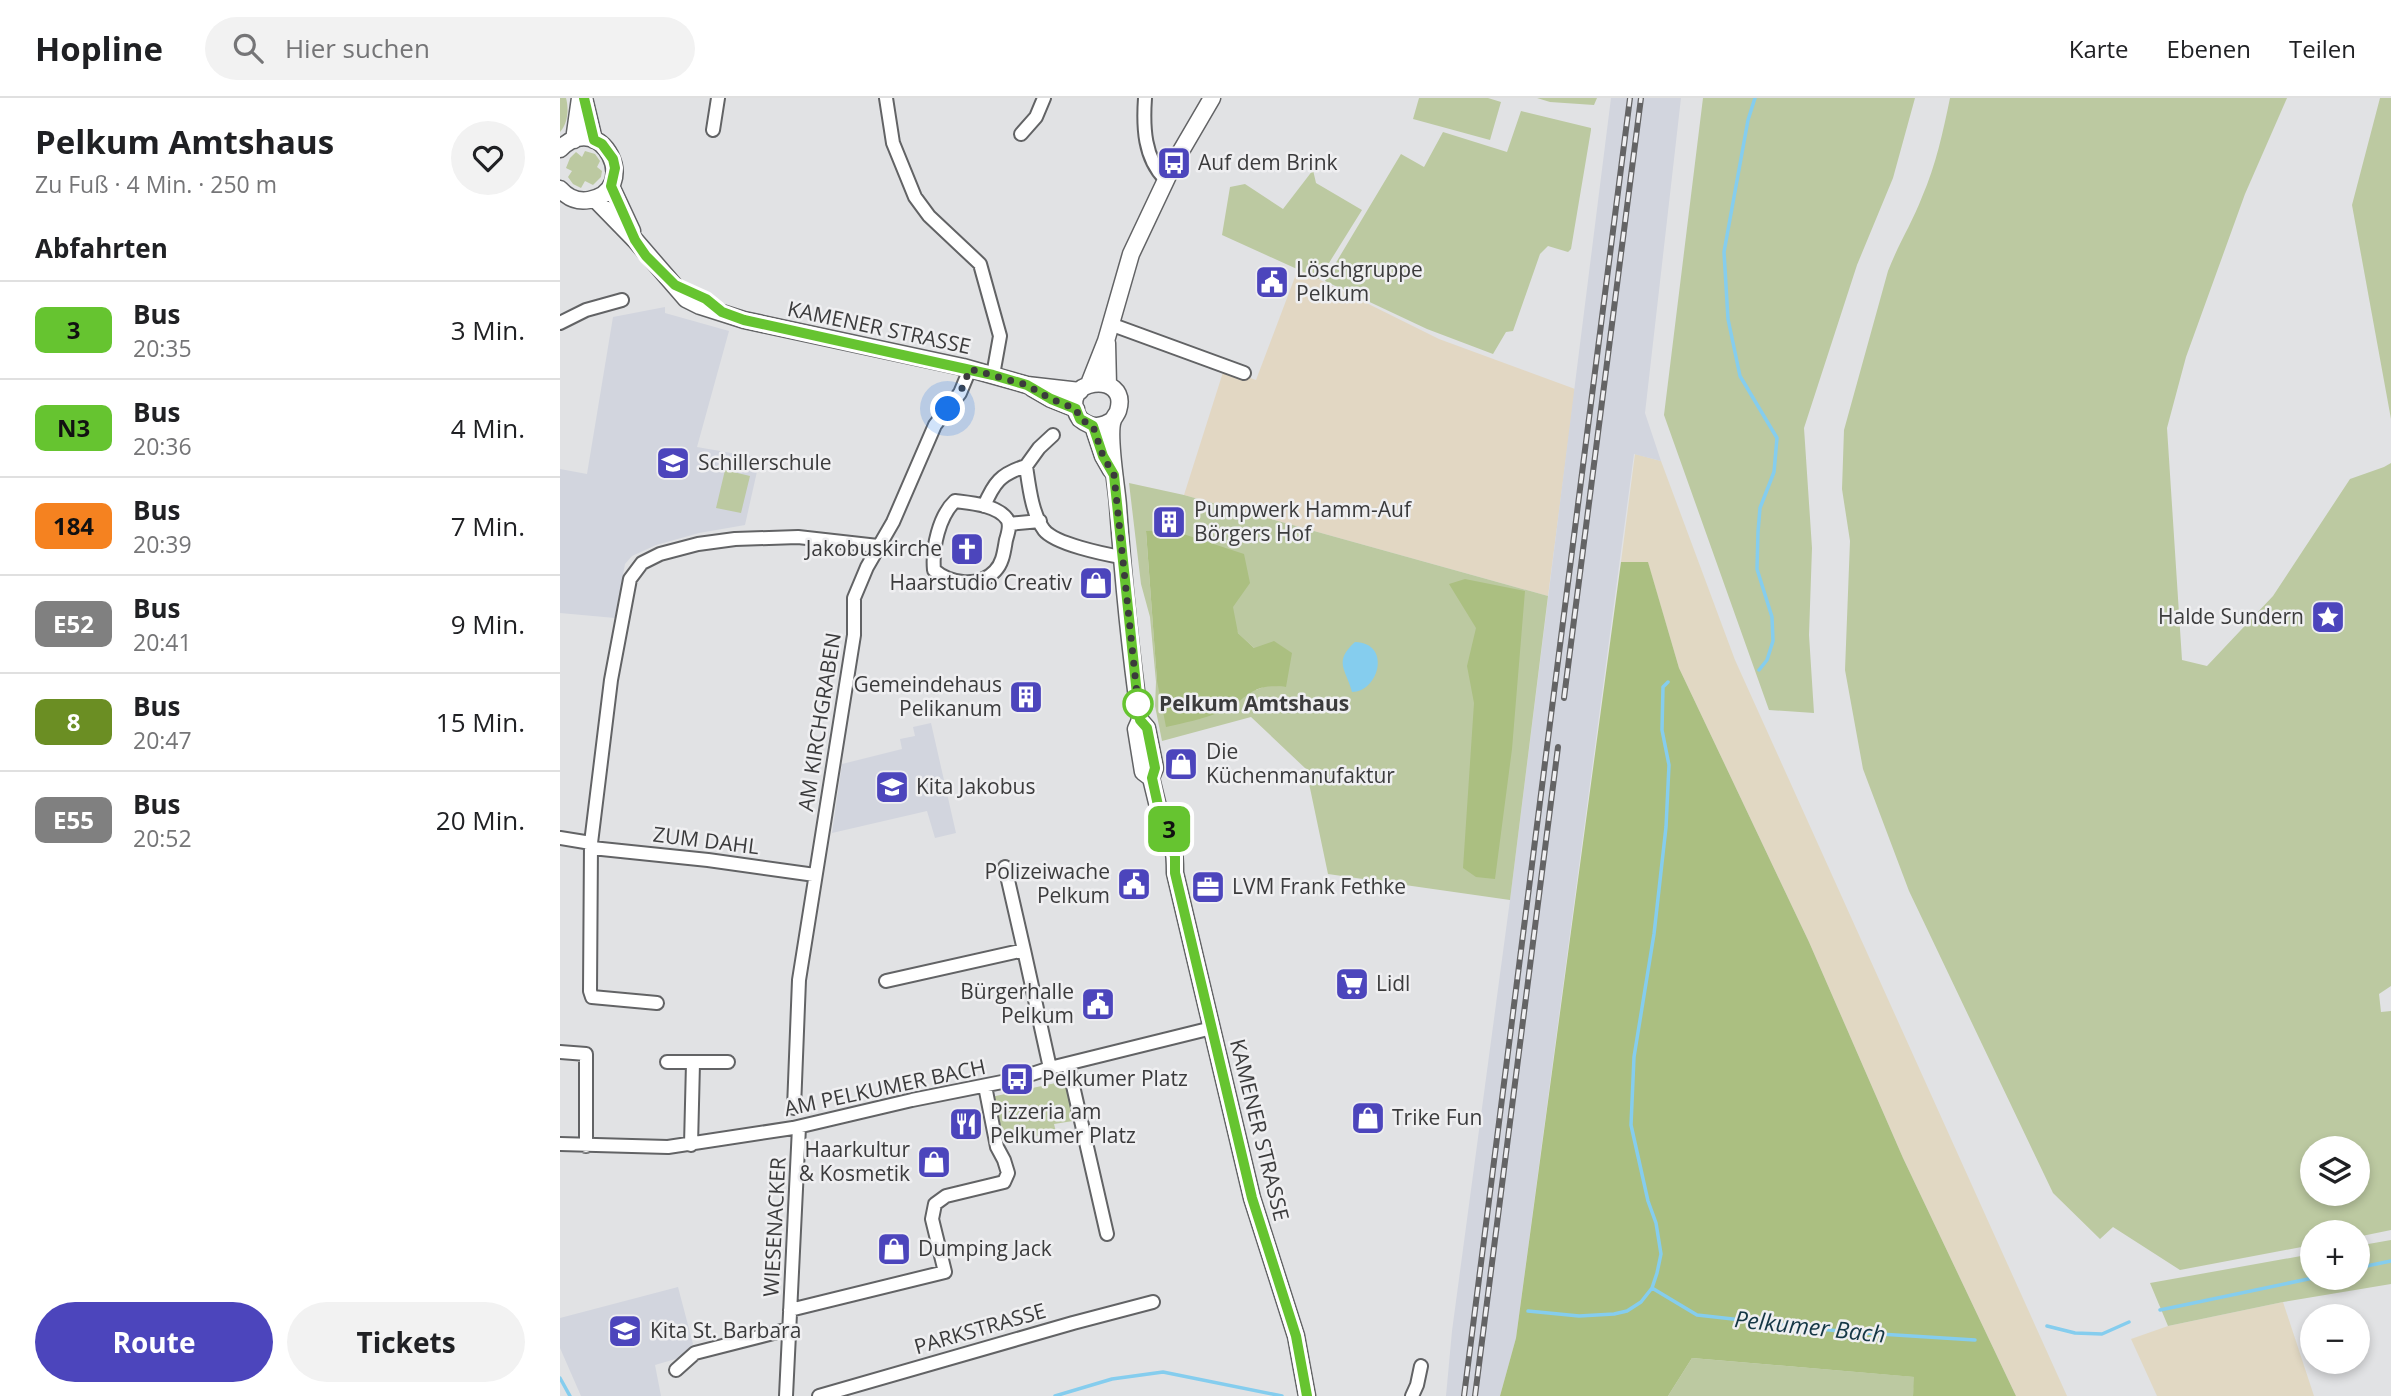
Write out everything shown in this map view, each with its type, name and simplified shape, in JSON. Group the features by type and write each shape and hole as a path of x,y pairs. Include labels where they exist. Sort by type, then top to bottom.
{"main road":[{"path":"574,139 582,98"},
{"path":"560,149 574,139 594,140 582,98"},
{"path":"1085,387 1096,382 1114,389 1119,408 1113,420 1093,426 1080,419 1075,402 1085,387 1108,333 1131,254 1165,179 1212,98"},
{"name":"KAMENER STRASSE","path":"594,140 602,144 613,159 615,168 611,186 635,240"},
{"path":"560,189 571,198 579,200 595,199 611,186"},
{"name":"KAMENER STRASSE","path":"595,199 675,285 706,299 722,312 800,333 993,375 1027,385 1076,409"},
{"path":"1108,333 1108,385"},
{"name":"KAMENER STRASSE","path":"1027,385 1085,387"},
{"name":"KAMENER STRASSE","path":"1113,420 1114,475 1121,557 1140,720 1147,728 1155,768 1152,778 1161,819 1168,827 1175,857 1175,873 1252,1198 1296,1336 1307,1396"},
{"name":"KAMENER STRASSE","path":"1093,426 1103,456 1114,475"}],"street":[{"path":"713,130 718,98"},
{"path":"886,98 893,143 915,197 929,216 980,264 1000,336 993,375"},
{"path":"1021,134 1036,117 1044,98"},
{"path":"1144,98 1148,152 1158,172 1165,179"},
{"path":"560,323 586,310 622,300"},
{"path":"1108,333 1244,373"},
{"name":"AM KIRCHGRABEN","path":"794,1108 799,980 854,635 854,598 878,546 893,522 935,425 960,393 970,369"},
{"path":"984,506 993,485 1010,471 1026,466 1053,435"},
{"path":"1026,466 1043,529 1051,536 1102,554 1121,557"},
{"path":"955,501 984,506 1005,516 1009,524 1001,561 989,576 971,582 958,582 939,575 934,570 933,562 941,524 948,508 955,501"},
{"path":"1009,524 1040,521"},
{"path":"657,1003 592,997 590,983 592,846 618,639 630,579 636,569 651,558 673,550 735,539 799,537 878,546"},
{"name":"ZUM DAHL","path":"560,838 592,846 815,875"},
{"path":"1005,867 1050,1068"},
{"path":"887,981 1024,950"},
{"name":"AM PELKUMER BACH","path":"560,1144 691,1145 799,1127 1028,1076 1050,1068 1212,1028"},
{"path":"560,1052 586,1054 586,1146"},
{"path":"667,1062 728,1062"},
{"path":"691,1145 693,1063"},
{"path":"1068,1064 1107,1234"},
{"path":"790,1310 945,1272 932,1219 935,1203 946,1196 1004,1182 1008,1174 997,1147 985,1086"},
{"name":"WIESENACKER","path":"786,1396 799,1127"},
{"name":"PARKSTRASSE","path":"819,1396 1153,1302"},
{"path":"676,1370 695,1353 789,1329"},
{"path":"1412,1396 1421,1366"}],"shaded area":[{"path":"1611,98 1681,98 1645,413 1661,461 1634,454 1516,1338 1500,1396 1446,1396 1452,1331 1510,900"},
{"path":"1298,269 1439,339 1575,389 1548,596 1184,495 1224,369 1256,380"},
{"name":"Schillerschule","path":"665,307 665,313 729,331 697,447 760,458 745,525 699,533 656,545 632,556 625,564 615,618 560,613 560,469 587,474 613,317"},
{"path":"1635,454 1661,461 1735,660 2067,1396 2016,1396 1903,1158 1809,942 1679,668 1648,563 1621,562"},
{"name":"Kita Jakobus","path":"931,723 956,833 935,838 927,811 832,833 842,764 902,749 900,739 915,736 913,727"},
{"name":"Kita St. Barbara","path":"678,1287 693,1344 679,1358 655,1365 661,1396 581,1396 560,1348 560,1318"},
{"path":"2283,1302 2300,1354 2300,1374 2307,1374 2314,1396 2157,1396 2131,1339 2168,1326"}],"green space":[{"path":"560,98 566,98 568,111 560,132"},
{"path":"1419,98 1488,98 1501,102 1490,140 1413,119"},
{"path":"1537,98 1597,98 1594,105 1550,102"},
{"path":"1703,98 1915,98 1893,178 1857,265 1804,428 1812,548 1809,635 1814,713 1769,710 1664,415"},
{"path":"1950,98 2287,98 2245,194 2186,357 2167,428 2182,660 2207,666 2273,596 2350,479 2391,463 2391,986 2379,994 2381,1012 2391,1011 2391,1230 2370,1234 2370,1220 2300,1220 2300,1247 2180,1270 2113,1227 2100,1239 2053,1193 1909,891 1863,769 1845,670 1850,541 1842,489 1844,430 1888,271 1927,185 1939,148"},
{"path":"2380,98 2391,98 2391,419 2352,205"},
{"path":"1521,111 1591,130 1571,249 1568,252 1548,246 1540,254 1513,331 1506,332 1493,354 1427,329 1325,281 1401,154 1424,167 1443,132 1507,152"},
{"path":"585,151 595,154 600,161 597,167 602,171 601,177 593,185 585,181 581,188 573,184 568,177 572,171 566,168 576,152 582,157"},
{"path":"1313,170 1316,183 1362,210 1319,279 1222,235 1230,187 1245,184 1283,209"},
{"path":"725,470 750,476 741,513 716,508"},
{"path":"1129,483 1184,495 1548,596 1510,900 1328,874 1306,769 1251,717 1162,741 1155,706 1156,682 1150,617 1141,584","holes":["1146,531 1227,610 1238,633 1286,687 1268,685 1256,690 1157,681"]},
{"path":"1171,530 1244,554 1250,583 1233,607 1238,633 1254,648 1274,641 1292,653 1286,687 1264,687 1220,712 1166,727 1157,681 1146,531"},
{"path":"1621,562 1648,562 1679,668 1809,942 1903,1158 2016,1396 1913,1396 1914,1377 1692,1358 1668,1396 1500,1396 1516,1338"},
{"path":"1465,579 1525,591 1512,749 1495,879 1476,877 1463,868 1474,703 1467,666 1476,628 1449,584"},
{"path":"1065,1081 1073,1121 1054,1124 1056,1132 1007,1143 999,1137 991,1097"},
{"path":"2391,1240 2391,1284 2370,1288 2370,1244"},
{"path":"2300,1256 2300,1290 2355,1290 2168,1326 2150,1283"},
{"path":"1692,1358 1915,1377 1913,1396 1668,1396"}],"water":[{"path":"1355,642 1367,644 1374,650 1378,667 1369,684 1352,692 1343,661 1344,655"}],"waterway":[{"path":"1755,98 1748,120 1724,252 1728,319 1740,376 1777,438 1774,472 1760,508 1757,569 1772,617 1773,641 1767,660 1759,670"},
{"path":"1528,1311 1579,1316 1627,1311 1641,1302 1652,1288 1657,1273 1661,1254 1656,1223 1648,1201 1631,1125 1634,1057 1654,934 1666,827 1669,765 1662,730 1663,687 1668,682"},
{"name":"Pelkumer Bach","path":"2370,1265 2391,1261"},
{"name":"Pelkumer Bach","path":"2160,1310 2300,1281"},
{"name":"Pelkumer Bach","path":"1652,1288 1697,1315 1848,1332 1975,1340"},
{"name":"Pelkumer Bach","path":"2047,1326 2075,1333 2102,1334 2129,1322"},
{"name":"Pelkumer Bach","path":"1055,1396 1112,1379 1163,1372 1282,1396"},
{"name":"Pelkumer Bach","path":"560,1378 570,1396"}],"railway":[{"path":"1464,1396 1630,98"},
{"path":"1564,698 1641,98"},
{"path":"1475,1396 1558,747"}],"bus line":[{"name":"3","path":"584,98 594,140 609,150 613,159 615,168 611,186 635,240 646,256 675,285 691,290 722,312 744,320 963,367 1027,385 1076,409 1080,419 1093,426 1103,456 1114,475 1140,720 1147,728 1155,768 1152,778 1161,819 1168,827 1175,857 1175,873 1252,1198 1296,1336 1307,1396"}],"place":[{"name":"Auf dem Brink","path":"1174,163"},
{"name":"Löschgruppe Pelkum","path":"1272,282"},
{"name":"Schillerschule","path":"673,463"},
{"name":"Pumpwerk Hamm-Auf Börgers Hof","path":"1169,522"},
{"name":"Jakobuskirche","path":"967,549"},
{"name":"Haarstudio Creativ","path":"1096,583"},
{"name":"Halde Sundern","path":"2328,617"},
{"name":"Gemeindehaus Pelikanum","path":"1026,697"},
{"name":"Pelkum Amtshaus","path":"1138,704"},
{"name":"Die Küchenmanufaktur","path":"1181,764"},
{"name":"Kita Jakobus","path":"892,787"},
{"name":"Polizeiwache Pelkum","path":"1134,884"},
{"name":"LVM Frank Fethke","path":"1208,887"},
{"name":"Lidl","path":"1352,984"},
{"name":"Bürgerhalle Pelkum","path":"1098,1004"},
{"name":"Pelkumer Platz","path":"1017,1079"},
{"name":"Trike Fun","path":"1368,1118"},
{"name":"Pizzeria am Pelkumer Platz","path":"966,1124"},
{"name":"Haarkultur & Kosmetik","path":"934,1162"},
{"name":"Dumping Jack","path":"894,1249"},
{"name":"Kita St. Barbara","path":"625,1331"}],"route":[{"path":"948,409 966,383 970,369 1027,385 1076,409 1080,419 1093,426 1103,456 1114,475 1138,704"}]}
